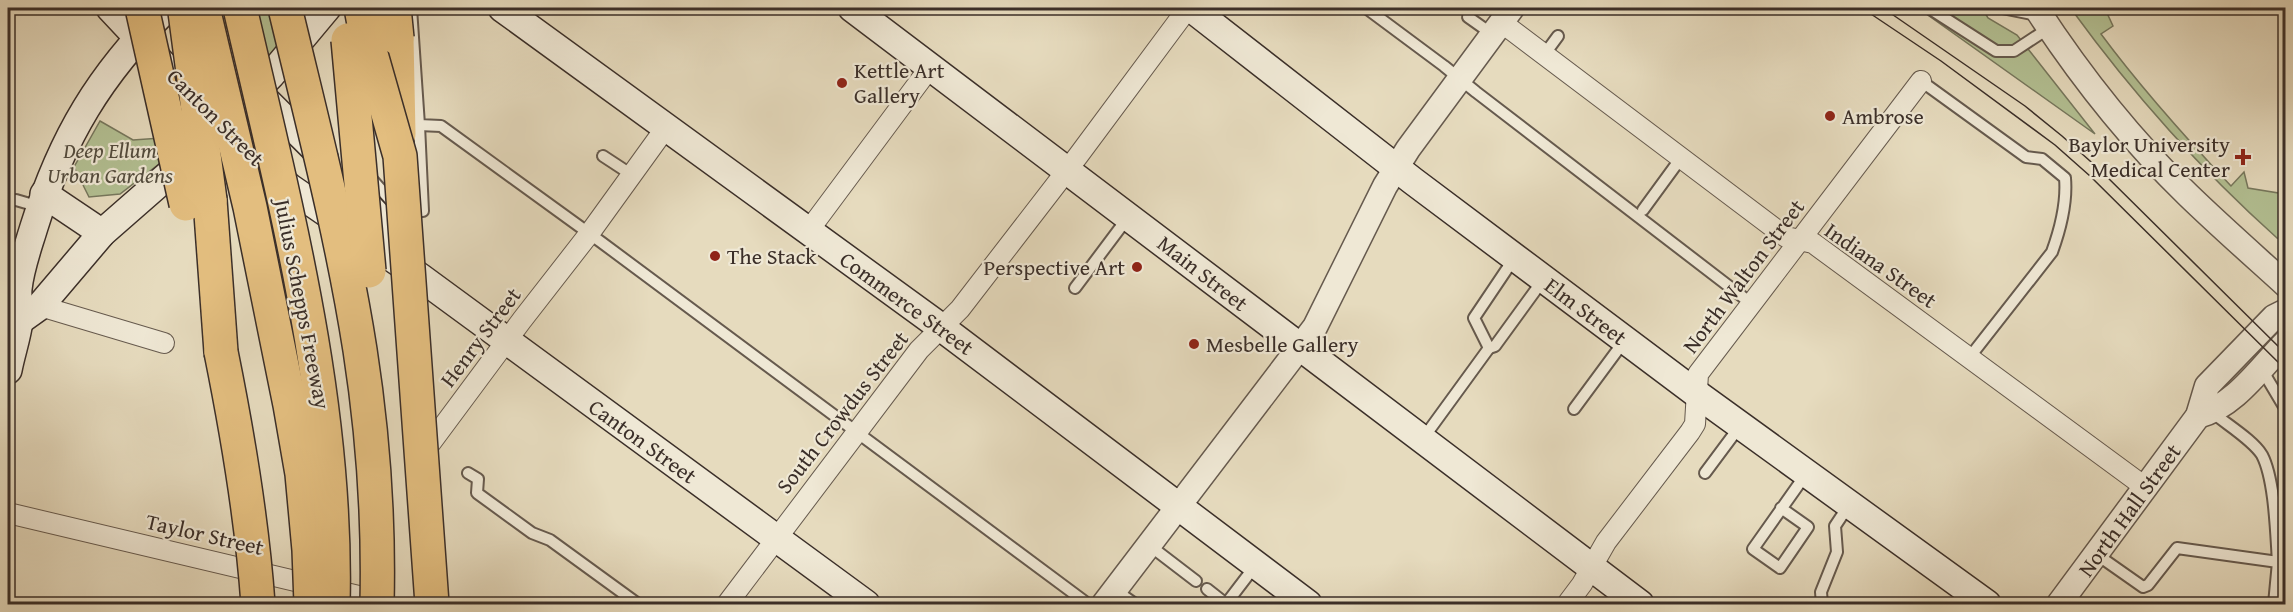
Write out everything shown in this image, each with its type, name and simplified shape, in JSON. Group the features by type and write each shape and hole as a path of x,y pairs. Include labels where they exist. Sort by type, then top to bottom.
{"highway":[{"path":"184,8 210,200 221,352"},
{"path":"203,8 250,207 290,405 302,474 311,604"},
{"name":"Julius Schepps Freeway","path":"240,8 292,238 320,386 329,475 333,604"},
{"name":"Julius Schepps Freeway","path":"285,8 344,266 360,350 373,468 377,604"},
{"path":"360,350 369,271 371,8"},
{"path":"371,8 367,40 400,156 432,604"},
{"path":"140,22 221,352 242,458 254,542 258,604"}],"main road":[{"name":"Canton Street","path":"110,8 140,22 221,126 279,179 507,340 866,604"},
{"path":"29,313 18,289 17,248 25,200 57,164 84,111 140,22 167,8"},
{"name":"Canton Street","path":"172,8 327,162 382,221 420,278"},
{"path":"8,370 29,313 102,233 181,164 256,91 303,39 327,8"},
{"name":"Commerce Street","path":"502,8 942,328 1308,604"},
{"name":"Main Street","path":"852,8 1640,604"},
{"name":"Elm Street","path":"1190,8 1697,394 1987,604"},
{"path":"303,39 296,70 296,92 302,121 327,162"},
{"path":"181,164 279,179"},
{"path":"25,200 102,233"}],"street":[{"name":"South Crowdus Street","path":"727,604 919,350 960,309 1190,8"},
{"path":"2042,17 2088,81 2161,167 2286,285"},
{"path":"1109,597 1315,327 1385,186 1502,21"},
{"name":"Indiana Street","path":"1502,21 1786,237 1813,243 2145,487"},
{"path":"809,230 931,66"},
{"name":"North Walton Street","path":"1567,604 1606,542 1695,424 1698,374 1921,81"},
{"name":"Henry Street","path":"424,604 413,481 416,464 667,126"},
{"name":"North Hall Street","path":"2205,414 2207,386 2274,317 2286,311"},
{"path":"29,313 164,343"},
{"name":"North Hall Street","path":"2059,604 2145,487 2205,414 2224,404 2286,342"},
{"name":"Taylor Street","path":"8,513 392,604"}],"lane":[{"path":"338,68 357,27 371,8 411,8 423,211 400,211 364,171 341,79"},
{"path":"1366,8 1752,304"},
{"path":"1929,8 1985,46 1996,51 2014,51 2042,17 2002,8"},
{"path":"1468,17 1502,21"},
{"path":"1544,55 1558,36"},
{"path":"1921,81 2026,157 2042,159 2065,178 2066,189 2052,252 1969,358"},
{"path":"419,125 441,126 1088,604"},
{"path":"603,156 632,175"},
{"path":"1643,210 1681,158"},
{"path":"1076,288 1129,216"},
{"path":"1489,348 1474,318 1515,257"},
{"path":"1422,441 1489,348 1495,346 1544,279"},
{"path":"1574,409 1625,340"},
{"path":"2261,368 2286,410"},
{"path":"2205,414 2255,447 2261,455 2271,491 2278,562 2274,604"},
{"path":"1705,473 1740,426"},
{"path":"468,473 478,479 477,493 532,533 550,540 638,604"},
{"path":"1781,508 1808,527 1779,568 1753,549 1781,508 1806,474"},
{"path":"1822,604 1821,592 1837,552 1835,526 1849,505"},
{"path":"1148,544 1196,581"},
{"path":"2096,554 2143,587 2148,585 2177,548 2278,562"},
{"path":"1207,589 1226,604 1256,564"},
{"path":"1109,597 1135,604"}],"green space":[{"path":"205,8 309,8 266,65"},
{"path":"1918,8 1982,8 1988,18 2017,35 2095,134"},
{"path":"2107,8 2113,26 2101,34 2164,112 2231,186 2244,172 2248,188 2285,194 2285,242 2277,238 2249,212 2168,130 2072,10"},
{"name":"Deep Ellum Urban Gardens","path":"100,121 133,140 161,138 172,154 120,194 89,197 74,167"}],"tram line":[{"path":"1862,8 1941,61 2055,145 2090,176 2286,370"},
{"path":"1883,8 2025,106 2062,136 2099,169 2286,354"}],"place":[{"name":"Kettle Art Gallery","path":"842,83"},
{"name":"Ambrose","path":"1830,116"},
{"name":"Baylor University Medical Center","path":"2243,157"},
{"name":"The Stack","path":"715,256"},
{"name":"Perspective Art","path":"1137,267"},
{"name":"Mesbelle Gallery","path":"1194,344"}]}
